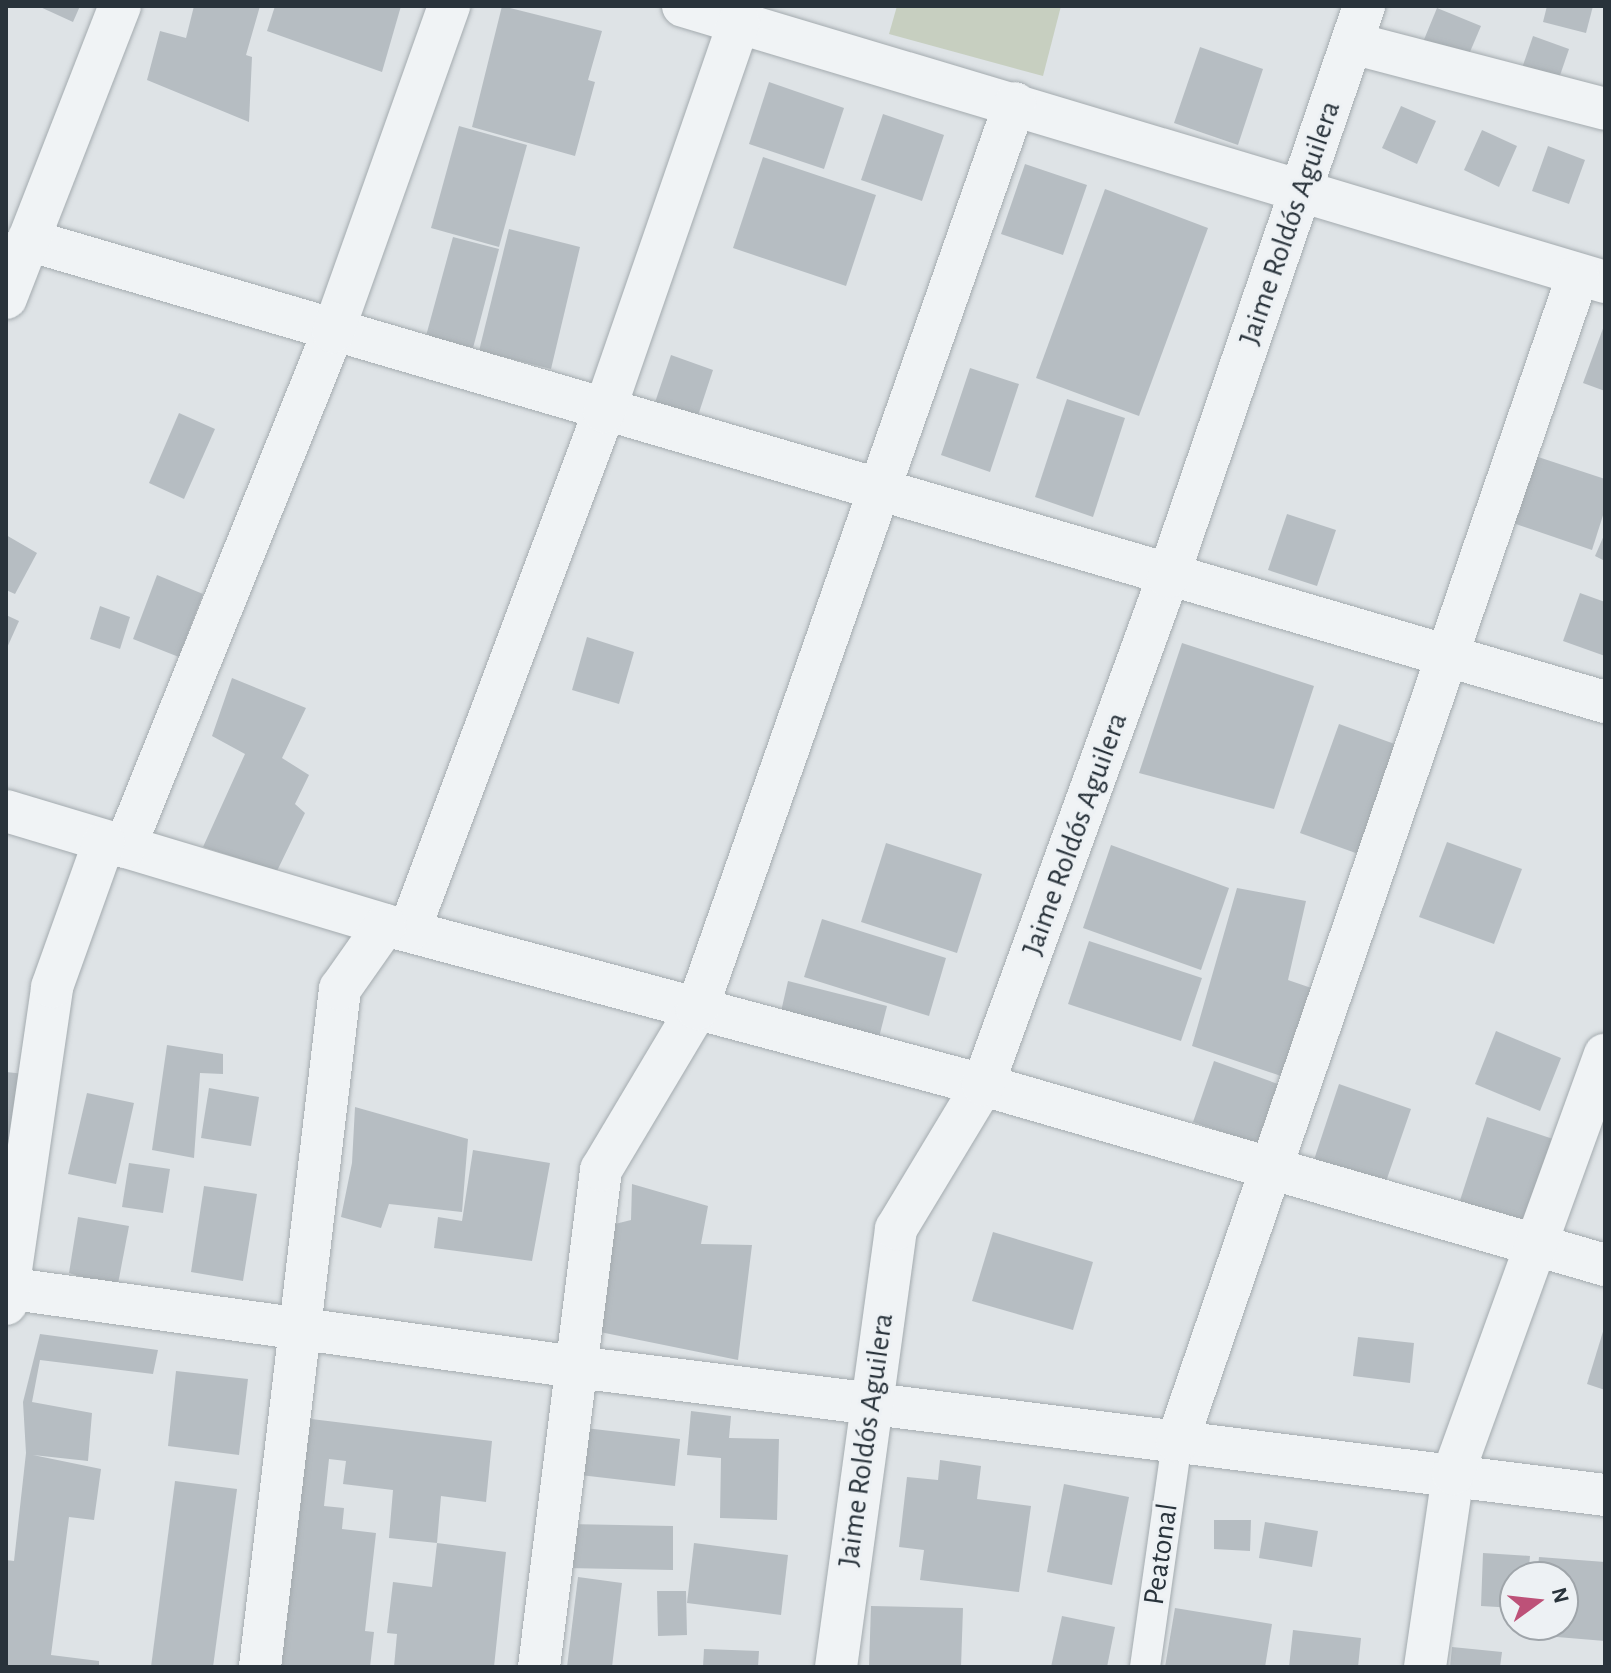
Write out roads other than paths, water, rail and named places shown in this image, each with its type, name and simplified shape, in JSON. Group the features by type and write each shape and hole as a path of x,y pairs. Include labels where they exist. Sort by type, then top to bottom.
{"street":[{"path":"6,298 120,6"},
{"path":"449,6 333,332 52,987 7,1293 1605,1495"},
{"path":"683,6 1592,278 1445,657 1177,1442"},
{"path":"260,1667 302,1332 340,989 397,928 604,412 739,23"},
{"path":"1358,24 1605,109"},
{"name":"Jaime Roldós Aguilera","path":"836,1667 869,1403 896,1229 983,1085 1168,577 1358,24"},
{"path":"539,1667 601,1170 697,1009 876,491 1015,103"},
{"path":"28,240 604,412 1605,702"},
{"path":"6,811 397,928 983,1085 1605,1265"},
{"path":"1425,1667 1453,1474 1605,1055"},
{"name":"Peatonal","path":"1145,1667 1177,1442"}]}
